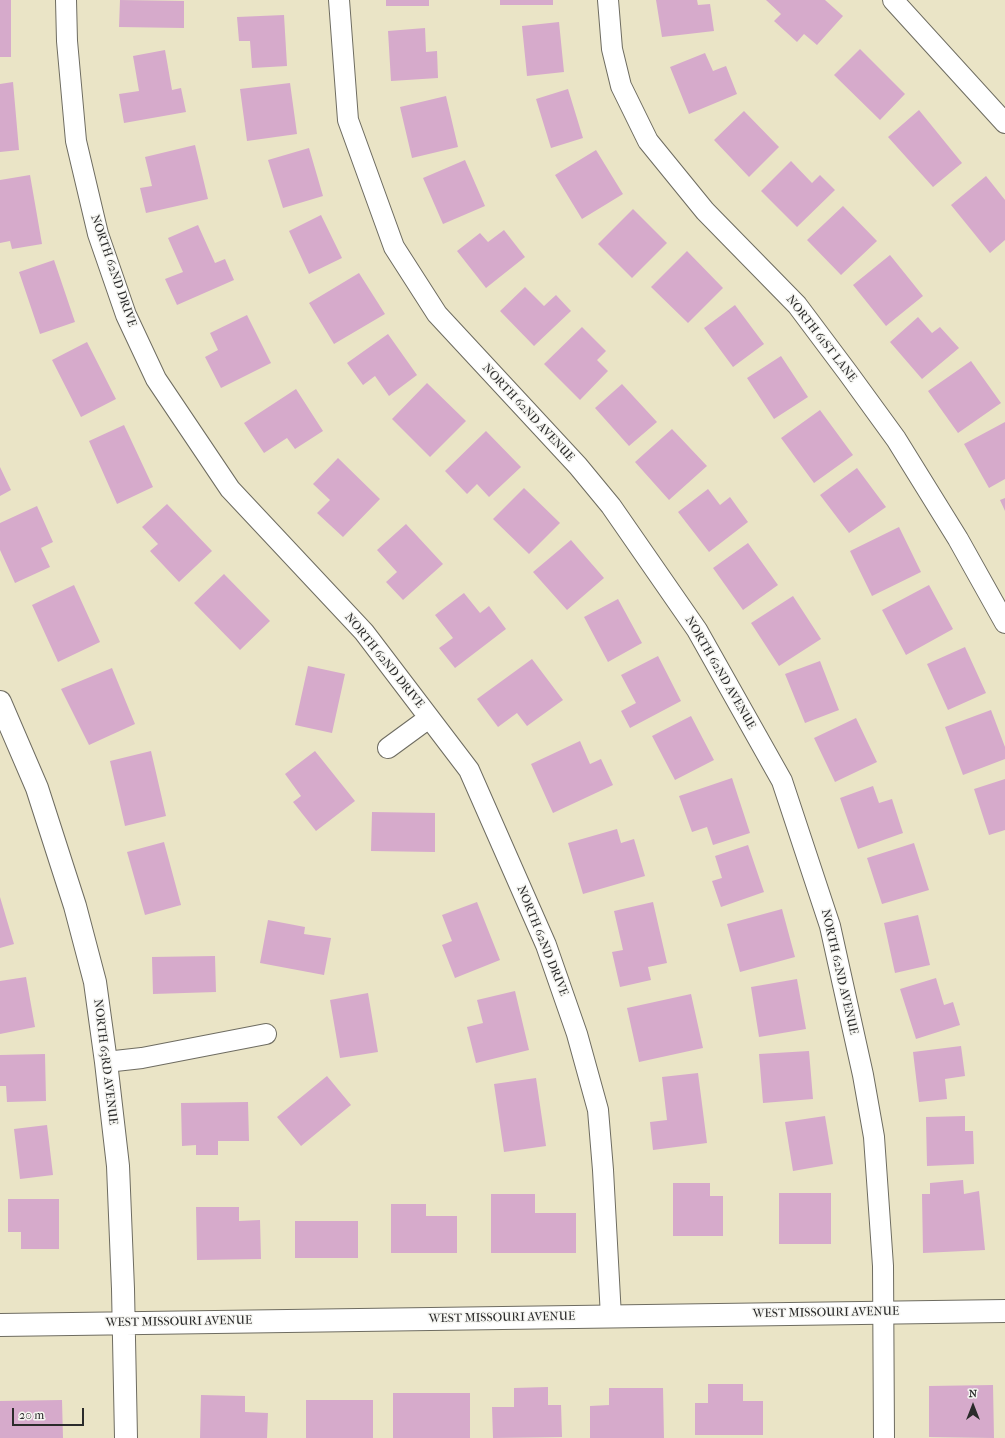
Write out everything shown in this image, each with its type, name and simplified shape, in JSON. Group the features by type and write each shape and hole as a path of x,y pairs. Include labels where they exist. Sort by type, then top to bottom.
{"street":[{"name":"NORTH 62ND DRIVE","path":"66,0 67,41 76,141 96,227 126,315 156,379 230,489 364,632 469,770 546,945 577,1034 598,1110 604,1170 611,1316"},
{"name":"NORTH 62ND AVENUE","path":"339,0 348,120 394,247 437,314 578,466 611,506 697,630 782,781 830,926 863,1075 874,1137 879,1193 883,1312 884,1438"},
{"name":"NORTH 61ST LANE","path":"608,0 612,49 621,86 648,141 705,211 797,306 848,373 896,439 958,539 1005,623"},
{"path":"893,0 1005,123"},
{"name":"NORTH 63RD AVENUE","path":"0,702 37,788 75,906 94,982 106,1062 118,1166 124,1322 126,1438"},
{"path":"388,748 430,718"},
{"path":"106,1062 142,1058 266,1034"},
{"name":"WEST MISSOURI AVENUE","path":"0,1325 1005,1310"}],"building":[{"path":"0,0 11,0 11,57 0,57"},
{"path":"120,0 184,1 184,28 119,27"},
{"path":"386,0 429,0 429,6 386,6"},
{"path":"500,0 553,0 553,5 500,5"},
{"path":"656,0 697,0 698,5 710,4 714,31 662,37"},
{"path":"766,0 825,0 843,16 817,45 804,34 797,42 774,21 781,14"},
{"path":"284,15 287,66 252,68 250,41 239,41 237,17"},
{"path":"559,22 564,72 527,76 522,26"},
{"path":"425,28 426,52 437,51 438,78 391,81 388,31"},
{"path":"860,49 905,94 880,120 834,75"},
{"path":"165,50 172,90 181,88 186,112 124,123 119,94 139,91 133,56"},
{"path":"705,53 713,71 726,66 737,94 689,114 670,67"},
{"path":"13,82 19,150 0,152 0,84"},
{"path":"290,83 297,134 247,141 240,89"},
{"path":"568,89 583,138 551,148 536,99"},
{"path":"446,96 458,147 412,158 400,107"},
{"path":"919,110 962,163 933,187 888,137"},
{"path":"744,111 779,147 749,177 714,140"},
{"path":"195,145 208,199 146,213 140,188 152,186 145,157"},
{"path":"309,148 323,196 283,208 268,160"},
{"path":"596,150 623,194 582,219 555,175"},
{"path":"465,160 485,206 443,224 423,178"},
{"path":"791,161 812,183 820,175 835,190 797,227 761,191"},
{"path":"30,175 42,244 12,249 10,241 0,243 0,180"},
{"path":"986,176 1005,200 1005,240 990,253 951,205"},
{"path":"843,206 877,241 841,275 807,240"},
{"path":"633,209 667,243 632,278 598,244"},
{"path":"321,215 342,258 309,274 289,231"},
{"path":"198,225 215,263 225,259 234,280 177,305 165,279 183,272 168,238"},
{"path":"504,230 525,257 486,288 457,251 480,233 488,242"},
{"path":"687,251 723,288 688,323 651,287"},
{"path":"890,255 923,296 886,326 853,285"},
{"path":"54,260 75,322 40,334 19,272"},
{"path":"359,273 385,314 334,344 309,303"},
{"path":"525,287 544,306 556,295 571,311 534,346 500,311"},
{"path":"735,305 764,344 733,367 704,328"},
{"path":"247,315 271,363 221,388 205,357 218,350 210,333"},
{"path":"918,317 932,333 940,327 959,348 922,379 890,342"},
{"path":"582,327 606,351 597,360 608,371 580,400 544,364"},
{"path":"388,334 417,375 389,396 375,376 363,385 347,363"},
{"path":"87,342 116,399 81,417 52,360"},
{"path":"781,356 808,397 774,419 747,378"},
{"path":"971,361 1001,403 958,433 928,391"},
{"path":"427,383 466,421 430,457 392,419"},
{"path":"622,384 657,422 629,446 595,408"},
{"path":"296,389 323,431 295,449 287,438 264,453 244,423"},
{"path":"820,410 853,455 814,483 781,438"},
{"path":"1005,422 1005,479 989,488 964,444"},
{"path":"124,425 153,487 117,504 89,441"},
{"path":"672,429 707,466 669,500 635,462"},
{"path":"486,431 521,467 489,497 477,484 467,494 445,471"},
{"path":"338,458 380,499 343,537 317,513 330,500 313,484"},
{"path":"0,467 11,490 0,496"},
{"path":"857,468 886,507 849,533 820,495"},
{"path":"524,488 560,523 529,554 493,519"},
{"path":"708,489 720,505 730,497 748,522 709,552 678,512"},
{"path":"1005,498 1005,511 1000,500"},
{"path":"167,504 212,551 179,582 150,551 158,544 142,527"},
{"path":"37,506 53,542 41,548 50,567 15,583 0,550 0,523"},
{"path":"406,524 443,564 403,600 386,582 397,572 377,550"},
{"path":"899,527 921,572 872,596 850,551"},
{"path":"571,540 604,578 567,610 533,572"},
{"path":"748,543 778,585 743,610 713,568"},
{"path":"224,574 270,621 240,650 194,603"},
{"path":"74,585 100,642 58,662 32,605"},
{"path":"929,585 953,629 906,655 882,610"},
{"path":"464,593 480,613 489,606 506,629 455,668 439,648 453,638 435,615"},
{"path":"793,596 821,639 779,666 751,623"},
{"path":"618,599 642,643 608,662 584,617"},
{"path":"965,647 986,693 948,710 927,664"},
{"path":"658,656 681,701 630,728 621,711 636,703 621,675"},
{"path":"532,659 563,700 527,726 517,713 498,727 477,699"},
{"path":"820,661 839,710 805,723 785,674"},
{"path":"308,666 345,674 332,733 295,725"},
{"path":"112,668 135,724 89,745 61,689"},
{"path":"991,710 1005,747 1005,759 963,775 945,727"},
{"path":"691,716 714,760 675,780 652,736"},
{"path":"856,718 877,762 835,782 814,738"},
{"path":"580,741 590,764 601,759 613,785 553,813 531,764"},
{"path":"151,751 166,816 125,826 110,761"},
{"path":"315,751 355,801 316,831 293,802 301,796 285,774"},
{"path":"732,778 750,833 713,845 707,827 692,832 679,796"},
{"path":"1005,779 1005,830 989,835 974,789"},
{"path":"873,786 879,803 892,799 903,833 858,849 840,798"},
{"path":"372,812 435,813 435,852 371,851"},
{"path":"617,829 621,843 634,839 645,876 583,894 568,843"},
{"path":"164,842 181,905 145,915 127,852"},
{"path":"914,843 929,890 882,904 867,858"},
{"path":"748,845 764,892 721,907 712,881 722,878 715,856"},
{"path":"0,897 14,944 0,948"},
{"path":"477,902 500,960 455,978 442,945 452,941 442,915"},
{"path":"653,902 667,963 648,967 651,980 620,987 612,952 623,950 614,911"},
{"path":"782,909 795,957 740,972 727,924"},
{"path":"918,915 930,965 895,973 884,923"},
{"path":"268,920 305,927 304,934 331,938 324,975 260,963"},
{"path":"215,956 216,992 153,994 152,957"},
{"path":"26,977 35,1027 0,1034 0,981"},
{"path":"936,978 944,1005 953,1002 960,1025 916,1039 900,989"},
{"path":"797,979 806,1029 759,1037 751,987"},
{"path":"515,991 529,1050 476,1063 467,1027 483,1023 477,1000"},
{"path":"368,993 378,1052 340,1058 330,1000"},
{"path":"691,994 703,1048 639,1062 627,1008"},
{"path":"961,1046 965,1076 945,1079 947,1099 919,1102 913,1052"},
{"path":"809,1051 813,1099 763,1103 759,1054"},
{"path":"45,1054 46,1101 7,1102 6,1086 0,1086 0,1055"},
{"path":"698,1073 707,1143 653,1150 650,1122 667,1120 662,1077"},
{"path":"327,1076 351,1105 301,1146 277,1117"},
{"path":"536,1078 546,1146 504,1152 494,1084"},
{"path":"248,1102 249,1141 218,1141 218,1155 196,1155 196,1145 182,1146 181,1103"},
{"path":"825,1116 833,1164 793,1171 785,1122"},
{"path":"965,1116 965,1131 973,1131 974,1164 927,1166 926,1117"},
{"path":"47,1125 53,1175 20,1179 14,1129"},
{"path":"963,1180 964,1194 979,1191 985,1250 923,1253 922,1194 930,1194 930,1183"},
{"path":"673,1183 710,1183 710,1196 723,1196 723,1236 673,1236"},
{"path":"779,1193 831,1193 831,1244 779,1244"},
{"path":"491,1194 535,1194 535,1213 576,1213 576,1253 491,1253"},
{"path":"8,1199 59,1199 59,1249 21,1249 21,1232 8,1232"},
{"path":"391,1204 426,1204 426,1216 457,1216 457,1253 391,1253"},
{"path":"196,1207 239,1207 239,1221 260,1220 261,1259 197,1260"},
{"path":"295,1221 358,1221 358,1258 295,1258"},
{"path":"708,1384 743,1384 743,1401 763,1401 763,1435 695,1435 695,1403 708,1403"},
{"path":"993,1385 994,1438 929,1437 929,1386"},
{"path":"548,1387 548,1405 561,1405 562,1437 493,1438 492,1407 514,1407 514,1388"},
{"path":"609,1388 663,1388 664,1438 590,1438 590,1406 609,1405"},
{"path":"393,1393 470,1393 470,1438 393,1438"},
{"path":"201,1395 245,1396 245,1412 268,1413 267,1438 200,1438"},
{"path":"62,1400 63,1438 0,1438 0,1401"},
{"path":"306,1400 373,1400 373,1438 306,1438"}]}
